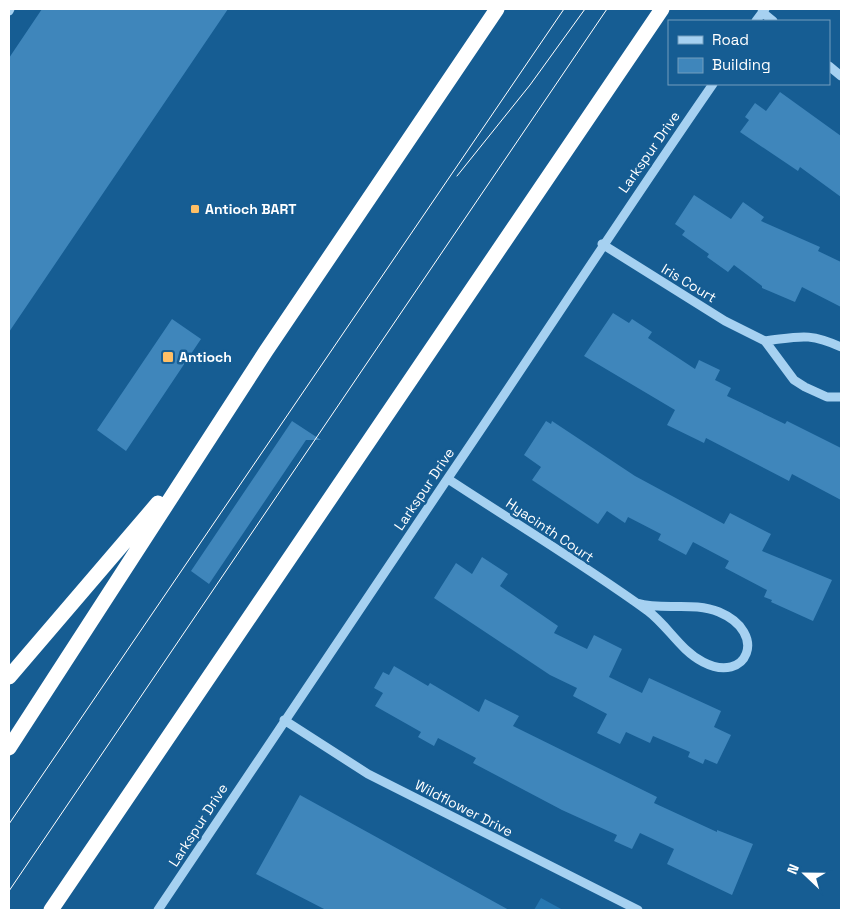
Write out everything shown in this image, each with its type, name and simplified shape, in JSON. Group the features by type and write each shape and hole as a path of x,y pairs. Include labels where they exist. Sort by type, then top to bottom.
{"highway":[{"path":"9,748 197,458 497,9"},
{"path":"54,908 662,9"},
{"path":"9,677 197,458"}],"street":[{"path":"764,10 772,20"},
{"path":"830,67 841,76"},
{"name":"Larkspur Drive","path":"158,910 448,478 602,244 712,85"},
{"name":"Iris Court","path":"602,244 694,302 765,341 794,380 817,394 827,397 841,397"},
{"path":"765,341 802,335 841,347"},
{"name":"Hyacinth Court","path":"448,478 637,603 658,619 693,657 712,666 733,667 748,650 749,638 744,631 720,613 703,607 664,608 637,603"},
{"name":"Wildflower Drive","path":"284,720 368,774 556,871 638,910"}],"shaded area":[{"path":"541,898 563,910 534,910"}],"building":[{"path":"42,9 228,9 9,332 9,58"},
{"path":"780,92 841,136 841,197 800,167 798,171 740,132 749,120 745,117 755,103 766,111"},
{"path":"694,195 731,219 743,202 764,217 761,221 820,247 818,251 841,262 841,307 802,287 795,302 762,288 762,286 734,265 728,272 707,257 709,254 682,235 685,231 675,224"},
{"path":"613,313 629,323 632,319 652,332 648,338 695,369 699,360 720,370 715,380 731,388 727,396 785,424 787,421 841,448 841,500 792,474 789,481 706,438 704,443 667,425 675,410 584,356"},
{"path":"172,319 201,339 126,451 97,430"},
{"path":"292,421 321,440 306,440 209,584 191,571"},
{"path":"546,421 551,424 552,421 635,476 724,524 730,513 771,534 762,551 832,580 813,621 771,602 772,600 764,597 767,590 725,568 729,561 693,542 686,555 658,540 661,534 628,517 625,523 607,511 598,524 532,480 541,467 524,455"},
{"path":"482,557 508,574 500,586 558,626 554,633 587,649 594,635 622,649 609,677 642,693 649,678 721,711 714,727 731,735 717,764 705,759 703,764 688,757 690,752 653,736 650,743 626,732 620,744 597,733 607,714 573,696 577,688 550,675 434,598 456,563 472,574"},
{"path":"394,666 428,686 430,683 479,712 485,699 519,716 513,726 657,797 654,803 717,832 717,830 753,844 732,895 667,864 674,849 640,833 632,849 614,841 617,835 562,810 473,763 476,758 438,738 434,746 418,737 421,732 375,706 383,693 374,688 383,672 389,675"},
{"path":"300,795 509,910 326,910 256,874"}],"tram line":[{"path":"9,824 564,9"},
{"path":"457,176 530,85 585,9"},
{"path":"9,891 607,9"}],"place":[{"name":"Antioch BART","path":"195,209"},
{"name":"Antioch","path":"168,357"}]}
